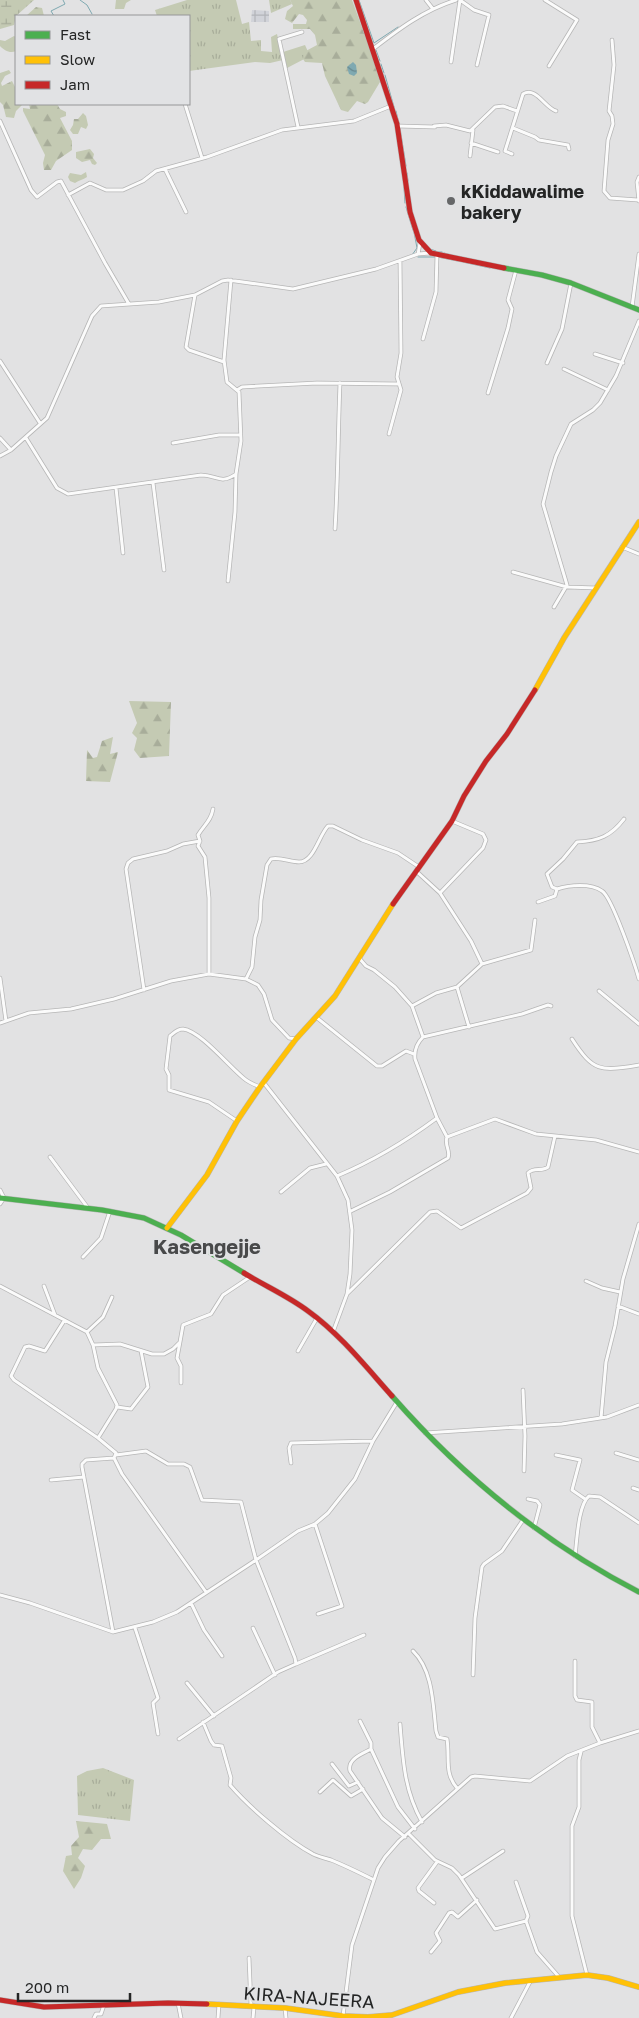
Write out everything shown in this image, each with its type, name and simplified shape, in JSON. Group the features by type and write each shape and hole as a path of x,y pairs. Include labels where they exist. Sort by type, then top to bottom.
{"street":[{"path":"356,0 398,126 410,212 420,243 430,253"},
{"path":"426,0 433,9"},
{"path":"373,48 401,28 433,9 456,0"},
{"path":"450,62 460,0 474,10 489,16 477,65"},
{"path":"545,0 578,20 549,66"},
{"path":"298,127 279,39 302,32"},
{"path":"612,40 614,65 609,111 613,124 608,140 604,191 610,198 638,201 637,182 639,177"},
{"path":"512,154 505,151 514,128 523,94 530,92 539,97 550,109 556,112"},
{"path":"185,105 202,158"},
{"path":"68,195 90,182 106,190 123,190 143,182 156,171 202,158 268,134 298,127 354,120 392,106"},
{"path":"470,156 473,130 478,122 485,118 495,107 503,106 517,111"},
{"path":"0,121 34,194 39,196 61,181 104,264 129,304"},
{"path":"398,126 435,127 446,125 473,130"},
{"path":"514,128 547,143 568,145 569,149"},
{"path":"471,143 498,152"},
{"path":"165,169 186,212"},
{"path":"418,254 420,243"},
{"path":"0,456 26,438 47,418 92,316 101,306 106,304 159,302 195,295 222,281 232,280 293,289 400,261 418,254 430,253 485,265 517,269 571,283 639,310"},
{"path":"423,339 436,292 437,254"},
{"path":"632,308 639,254"},
{"path":"389,434 401,390 397,377 401,352 400,261"},
{"path":"488,394 508,328 512,309 508,300 517,269"},
{"path":"228,581 240,434 237,390 227,382 224,362 232,280"},
{"path":"547,363 562,329 571,283"},
{"path":"195,295 186,347 189,350 224,362"},
{"path":"567,587 545,515 543,501 553,463 570,426 593,410 608,390 623,363 639,320"},
{"path":"594,354 623,363"},
{"path":"0,361 40,423"},
{"path":"564,369 608,390"},
{"path":"237,390 242,387 340,383 399,384"},
{"path":"335,529 340,383"},
{"path":"173,443 219,435 240,434"},
{"path":"0,438 11,450"},
{"path":"26,438 57,488 68,494 201,475 228,480 236,474"},
{"path":"153,483 164,570"},
{"path":"116,488 123,553"},
{"path":"167,1228 207,1175 237,1121 262,1085 296,1039 335,996 358,957 452,821 464,796 532,697 564,638 639,522"},
{"path":"622,546 639,554"},
{"path":"513,572 567,587 596,588"},
{"path":"554,606 567,587"},
{"path":"209,974 209,898 205,857 198,846 200,841 198,835 208,823 213,809"},
{"path":"624,819 611,834 587,842 577,842 563,859 547,872 547,876 552,887 557,889 569,886 590,887 604,892 612,906 639,979"},
{"path":"440,892 483,848 486,840 483,834 452,821"},
{"path":"246,979 252,967 267,865 271,859 301,862 306,860 328,826 333,826 362,840 398,853 418,869 440,892 471,941 482,964"},
{"path":"144,990 126,869 128,863 133,859 167,851 183,844 200,841"},
{"path":"538,902 555,896 557,889"},
{"path":"412,1006 436,993 458,987 482,964 531,950 535,920"},
{"path":"358,957 366,966 395,987 412,1006 423,1037"},
{"path":"0,1023 29,1013 71,1009 114,999 171,981 209,974 246,979 258,986 264,994 272,1020 289,1038 296,1039"},
{"path":"0,978 6,1022"},
{"path":"458,987 469,1027"},
{"path":"600,991 639,1024"},
{"path":"351,1211 390,1192 448,1158 449,1153 445,1144 447,1137 437,1118 414,1054 419,1041 423,1037 469,1027 548,1005 551,1006"},
{"path":"316,1017 377,1066 382,1066 406,1051 414,1054"},
{"path":"237,1121 209,1102 169,1090 169,1075 166,1069 170,1036 177,1030 185,1029 216,1052 248,1082 262,1085 337,1176 346,1192 351,1211 352,1250 347,1294 333,1332"},
{"path":"572,1039 586,1060 598,1068 610,1069 639,1065"},
{"path":"337,1176 378,1157 437,1118"},
{"path":"447,1137 495,1119 536,1134 596,1140 639,1152"},
{"path":"347,1294 430,1212 437,1211 461,1228 526,1193 531,1188 528,1173 533,1170 548,1168 555,1136"},
{"path":"50,1157 89,1208"},
{"path":"281,1192 310,1168 327,1164"},
{"path":"0,1190 2,1198 0,1204"},
{"path":"2,1198 89,1208 143,1218 167,1228 250,1277 290,1298 318,1318 333,1332 425,1433 488,1494 534,1529 575,1556 639,1592"},
{"path":"83,1257 101,1238 110,1211"},
{"path":"600,1418 604,1376 620,1292 639,1226"},
{"path":"181,1383 181,1366 177,1358 183,1325 211,1314 216,1310 220,1298 250,1277"},
{"path":"586,1281 602,1288 620,1292"},
{"path":"0,1286 87,1332 93,1345 98,1368 117,1407"},
{"path":"44,1286 56,1315"},
{"path":"87,1332 104,1317 112,1297"},
{"path":"618,1306 639,1314"},
{"path":"298,1351 318,1318"},
{"path":"64,1321 45,1351 29,1346 25,1347 11,1376 115,1451 122,1474 206,1592"},
{"path":"93,1345 120,1344 152,1354 164,1354 180,1342"},
{"path":"117,1407 131,1408 147,1390 141,1351"},
{"path":"524,1390 524,1471"},
{"path":"0,1595 30,1603 113,1632 134,1628 161,1619 191,1603 298,1531 315,1524 328,1513 349,1489 373,1441 398,1402"},
{"path":"425,1433 562,1424 600,1418 639,1405"},
{"path":"98,1438 117,1407"},
{"path":"291,1463 289,1448 291,1443 373,1441"},
{"path":"113,1632 82,1467 84,1462 146,1451 168,1464 187,1465 190,1468 202,1500 241,1502 256,1560 296,1664"},
{"path":"616,1453 639,1460"},
{"path":"556,1455 580,1460 572,1490 585,1499"},
{"path":"51,1480 84,1477"},
{"path":"633,1488 639,1490"},
{"path":"575,1556 585,1499 591,1495 600,1497 639,1523"},
{"path":"528,1499 537,1501 540,1505 534,1529"},
{"path":"473,1675 475,1618 482,1567 502,1551 523,1520"},
{"path":"315,1524 342,1606 318,1614"},
{"path":"191,1603 204,1630 222,1656"},
{"path":"134,1628 158,1698 153,1703 158,1734"},
{"path":"254,1628 274,1674"},
{"path":"179,1739 274,1674 364,1635"},
{"path":"412,1651 423,1664 432,1699 437,1736 447,1739 448,1774 458,1788"},
{"path":"575,1662 575,1696 578,1700 592,1702 592,1727 600,1743"},
{"path":"187,1683 214,1716"},
{"path":"360,1720 395,1802 415,1829"},
{"path":"203,1722 214,1745 222,1746 231,1778 230,1785 246,1802 280,1831 304,1848 374,1880"},
{"path":"400,1724 406,1784 412,1805 422,1822"},
{"path":"343,2016 352,1945 374,1880 385,1857 404,1837 471,1777 530,1781 563,1758 639,1730"},
{"path":"371,1749 351,1761 350,1772 382,1818 404,1837"},
{"path":"581,1752 579,1760 579,1807 572,1826 572,1916 587,1975"},
{"path":"332,1764 349,1786 358,1782"},
{"path":"320,1792 333,1780 351,1796 363,1789"},
{"path":"409,1834 437,1862 452,1868 462,1878 495,1929 526,1921"},
{"path":"462,1878 503,1851"},
{"path":"434,1903 418,1890 437,1862"},
{"path":"516,1882 528,1916 526,1921 537,1952 559,1977"},
{"path":"430,1952 440,1941 436,1933 449,1913 452,1912 458,1916 477,1900"},
{"path":"249,1958 253,2018"},
{"name":"KIRA-NAJEERA","path":"0,2000 44,2007 178,2003 219,2004 285,2008 329,2016 382,2017 415,2008 458,1992 487,1985 587,1975 608,1978 639,1987"},
{"path":"511,2018 531,1980"},
{"path":"178,2003 181,2018"},
{"path":"218,2018 219,2004"},
{"path":"94,2018 96,2014 101,2014 104,2005"},
{"path":"285,2008 286,2018"}],"shaded area":[{"path":"252,10 269,11 269,22 251,22"}],"green space":[{"path":"0,0 34,0 15,15 14,25 0,29"},
{"path":"116,0 131,0 126,3 124,9 115,9"},
{"path":"187,0 236,0 242,24 249,22 251,41 261,40 261,51 272,52 271,37 277,34 283,60 190,71 190,15 157,15 155,10"},
{"path":"269,0 290,0 292,4 271,13"},
{"path":"290,0 352,0 380,82 368,102 365,104 357,101 348,112 341,110 325,76 322,63 305,62 303,59 304,52 317,45 315,35 310,29 293,29 293,24 306,24 307,20 303,15 299,14 292,23 285,19 287,11 293,6"},
{"path":"36,7 42,8 44,15 27,15"},
{"path":"15,36 15,52 9,52 0,46 0,40 5,41"},
{"path":"305,45 310,56 287,68 283,52"},
{"path":"9,70 11,73 5,76 1,83 2,86 12,81 15,87 15,105 22,105 16,111 14,118 6,117 3,105 0,102 0,73"},
{"path":"29,105 58,105 60,109 66,112 66,116 60,118 72,141 72,150 56,161 51,170 44,170 45,155 23,111 23,108 30,109"},
{"path":"83,113 86,116 88,125 86,129 81,127 78,134 73,134 70,130 74,119 78,119"},
{"path":"90,149 97,163 95,165 90,160 82,162 76,158 76,152"},
{"path":"86,172 87,177 75,183 70,181 68,177 70,173 81,175"},
{"path":"129,701 171,702 169,756 140,758 134,750 137,738 132,733 137,723"},
{"path":"113,737 110,754 118,752 110,782 86,781 87,750 93,758 97,757 102,741"},
{"path":"103,1768 134,1780 130,1821 78,1815 77,1776 87,1771"},
{"path":"76,1821 107,1824 111,1839 101,1839 92,1850 83,1849 78,1858 85,1866 81,1878 74,1889 63,1871 66,1856 72,1855 71,1846 79,1837"}],"water":[{"path":"353,62 356,65 357,73 354,76 349,74 347,67"}],"waterway":[{"path":"53,15 51,11 65,4 63,0"},
{"path":"80,0 87,5 92,14"},
{"path":"359,0 374,43 398,27"},
{"path":"376,50 380,61"},
{"path":"381,64 384,73"},
{"path":"385,75 394,107"},
{"path":"396,111 399,124"},
{"path":"400,129 406,166"},
{"path":"407,173 408,181"},
{"path":"404,187 405,203"},
{"path":"406,207 413,230"},
{"path":"412,255 417,248 414,232"},
{"path":"430,249 436,251"},
{"path":"444,253 451,255"},
{"path":"418,257 435,257"},
{"path":"438,257 458,261"},
{"path":"460,257 484,262"},
{"path":"463,262 490,268"}],"traffic: fast":[{"path":"504,268 571,283 639,310"},
{"path":"0,1198 102,1210 144,1218 181,1235 244,1273"},
{"path":"392,1396 447,1454 506,1506 570,1552 639,1592"}],"traffic: slow":[{"path":"535,690 564,638 639,522"},
{"path":"167,1228 207,1175 237,1121 260,1087 296,1039 335,996 393,904"},
{"path":"207,2004 285,2008 343,2016 368,2017 392,2015 458,1992 505,1983 587,1975 608,1978 639,1987"}],"traffic: jam":[{"path":"356,0 397,124 410,212 419,240 431,253 504,268"},
{"path":"393,904 452,821 464,796 486,761 507,734 535,690"},
{"path":"244,1273 293,1301 320,1320 352,1351 392,1396"},
{"path":"0,2000 44,2007 168,2003 207,2004"}],"place":[{"name":"kKiddawalime bakery","path":"451,201"}],"district":[{"name":"Kasengejje","path":"207,1246"}]}
